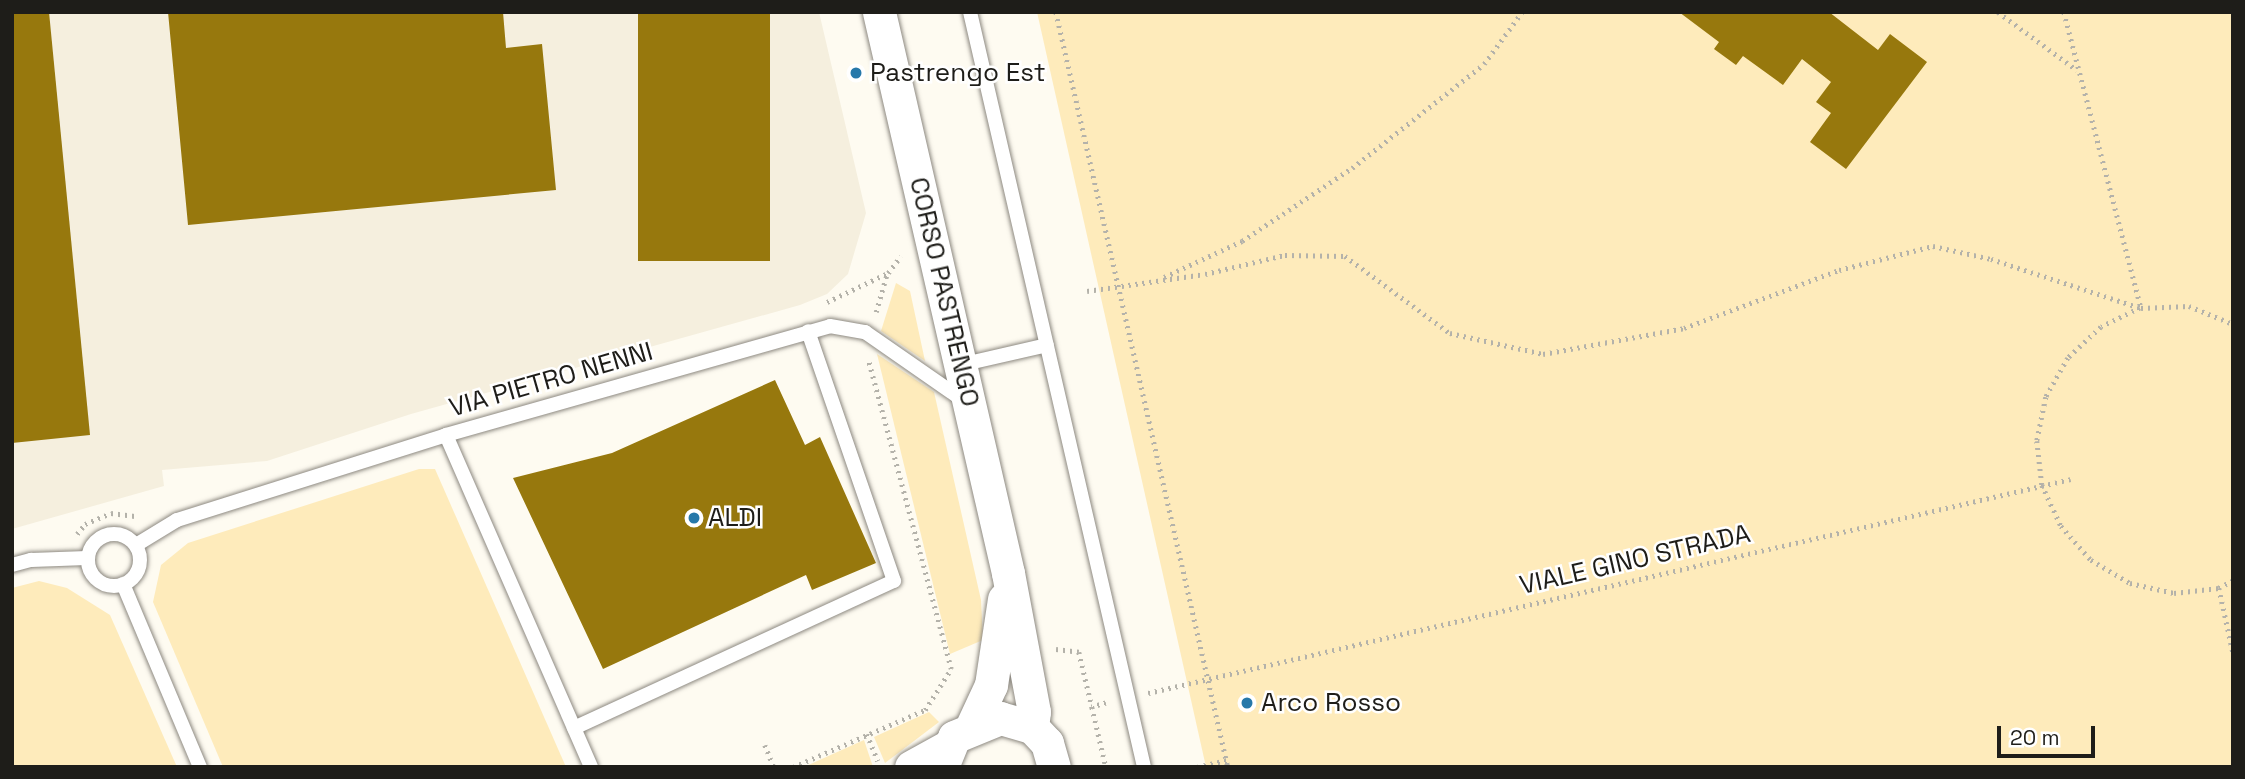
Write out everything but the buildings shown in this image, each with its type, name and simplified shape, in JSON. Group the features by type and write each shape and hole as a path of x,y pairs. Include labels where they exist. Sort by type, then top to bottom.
{"street":[{"name":"CORSO PASTRENGO","path":"879,12 1008,573 1034,712 1032,727"},
{"name":"CORSO PASTRENGO","path":"954,747 991,685 1008,573"},
{"path":"896,766 954,747 1000,719 1032,727 1047,743 1054,767"}],"lane":[{"path":"970,12 1144,767"},
{"name":"VIA PIETRO NENNI","path":"136,545 177,520 446,435 830,326 865,332 970,405"},
{"path":"573,728 894,581 808,331"},
{"path":"960,365 1047,345"},
{"path":"446,435 591,767"},
{"path":"118,533 136,545 139,568 122,584 108,586 95,579 87,558 92,544 103,535 118,533"},
{"path":"12,565 31,560 87,558"},
{"path":"122,584 200,767"}],"path":[{"path":"1056,12 1228,767"},
{"path":"1157,281 1242,241 1352,168 1485,64 1522,12"},
{"path":"1998,12 2078,71"},
{"path":"2064,12 2141,308"},
{"path":"1087,291 1157,281 1285,255 1345,256 1450,333 1543,354 1684,328 1839,270 1933,246 1991,259 2141,308 2189,306 2233,324"},
{"path":"2141,308 2101,327 2068,358 2046,397 2037,441 2042,485 2061,526 2091,560 2130,583 2174,593 2219,588 2233,581"},
{"name":"VIALE GINO STRADA","path":"1208,678 2071,478"},
{"path":"2219,588 2233,652"},
{"path":"867,734 896,766"},
{"path":"765,746 774,767"},
{"path":"1197,767 1227,760"}],"shaded area":[{"path":"12,12 819,12 866,213 848,274 827,294 800,305 411,414 267,461 162,470 164,486 12,529"},
{"path":"1037,12 2233,12 2233,767 1206,767"},
{"path":"896,283 910,291 925,361 881,331"},
{"path":"877,354 934,392 981,600 983,640 950,654"},
{"path":"419,469 435,469 566,767 223,767 153,602 161,565 188,543"},
{"path":"39,581 67,588 110,615 177,767 12,767 12,588"},
{"path":"929,712 939,722 885,763 874,737"},
{"path":"864,740 873,767 804,767"}],"place":[{"name":"Pastrengo Est","path":"856,73"},
{"name":"ALDI","path":"694,518"},
{"name":"Arco Rosso","path":"1247,703"}]}
